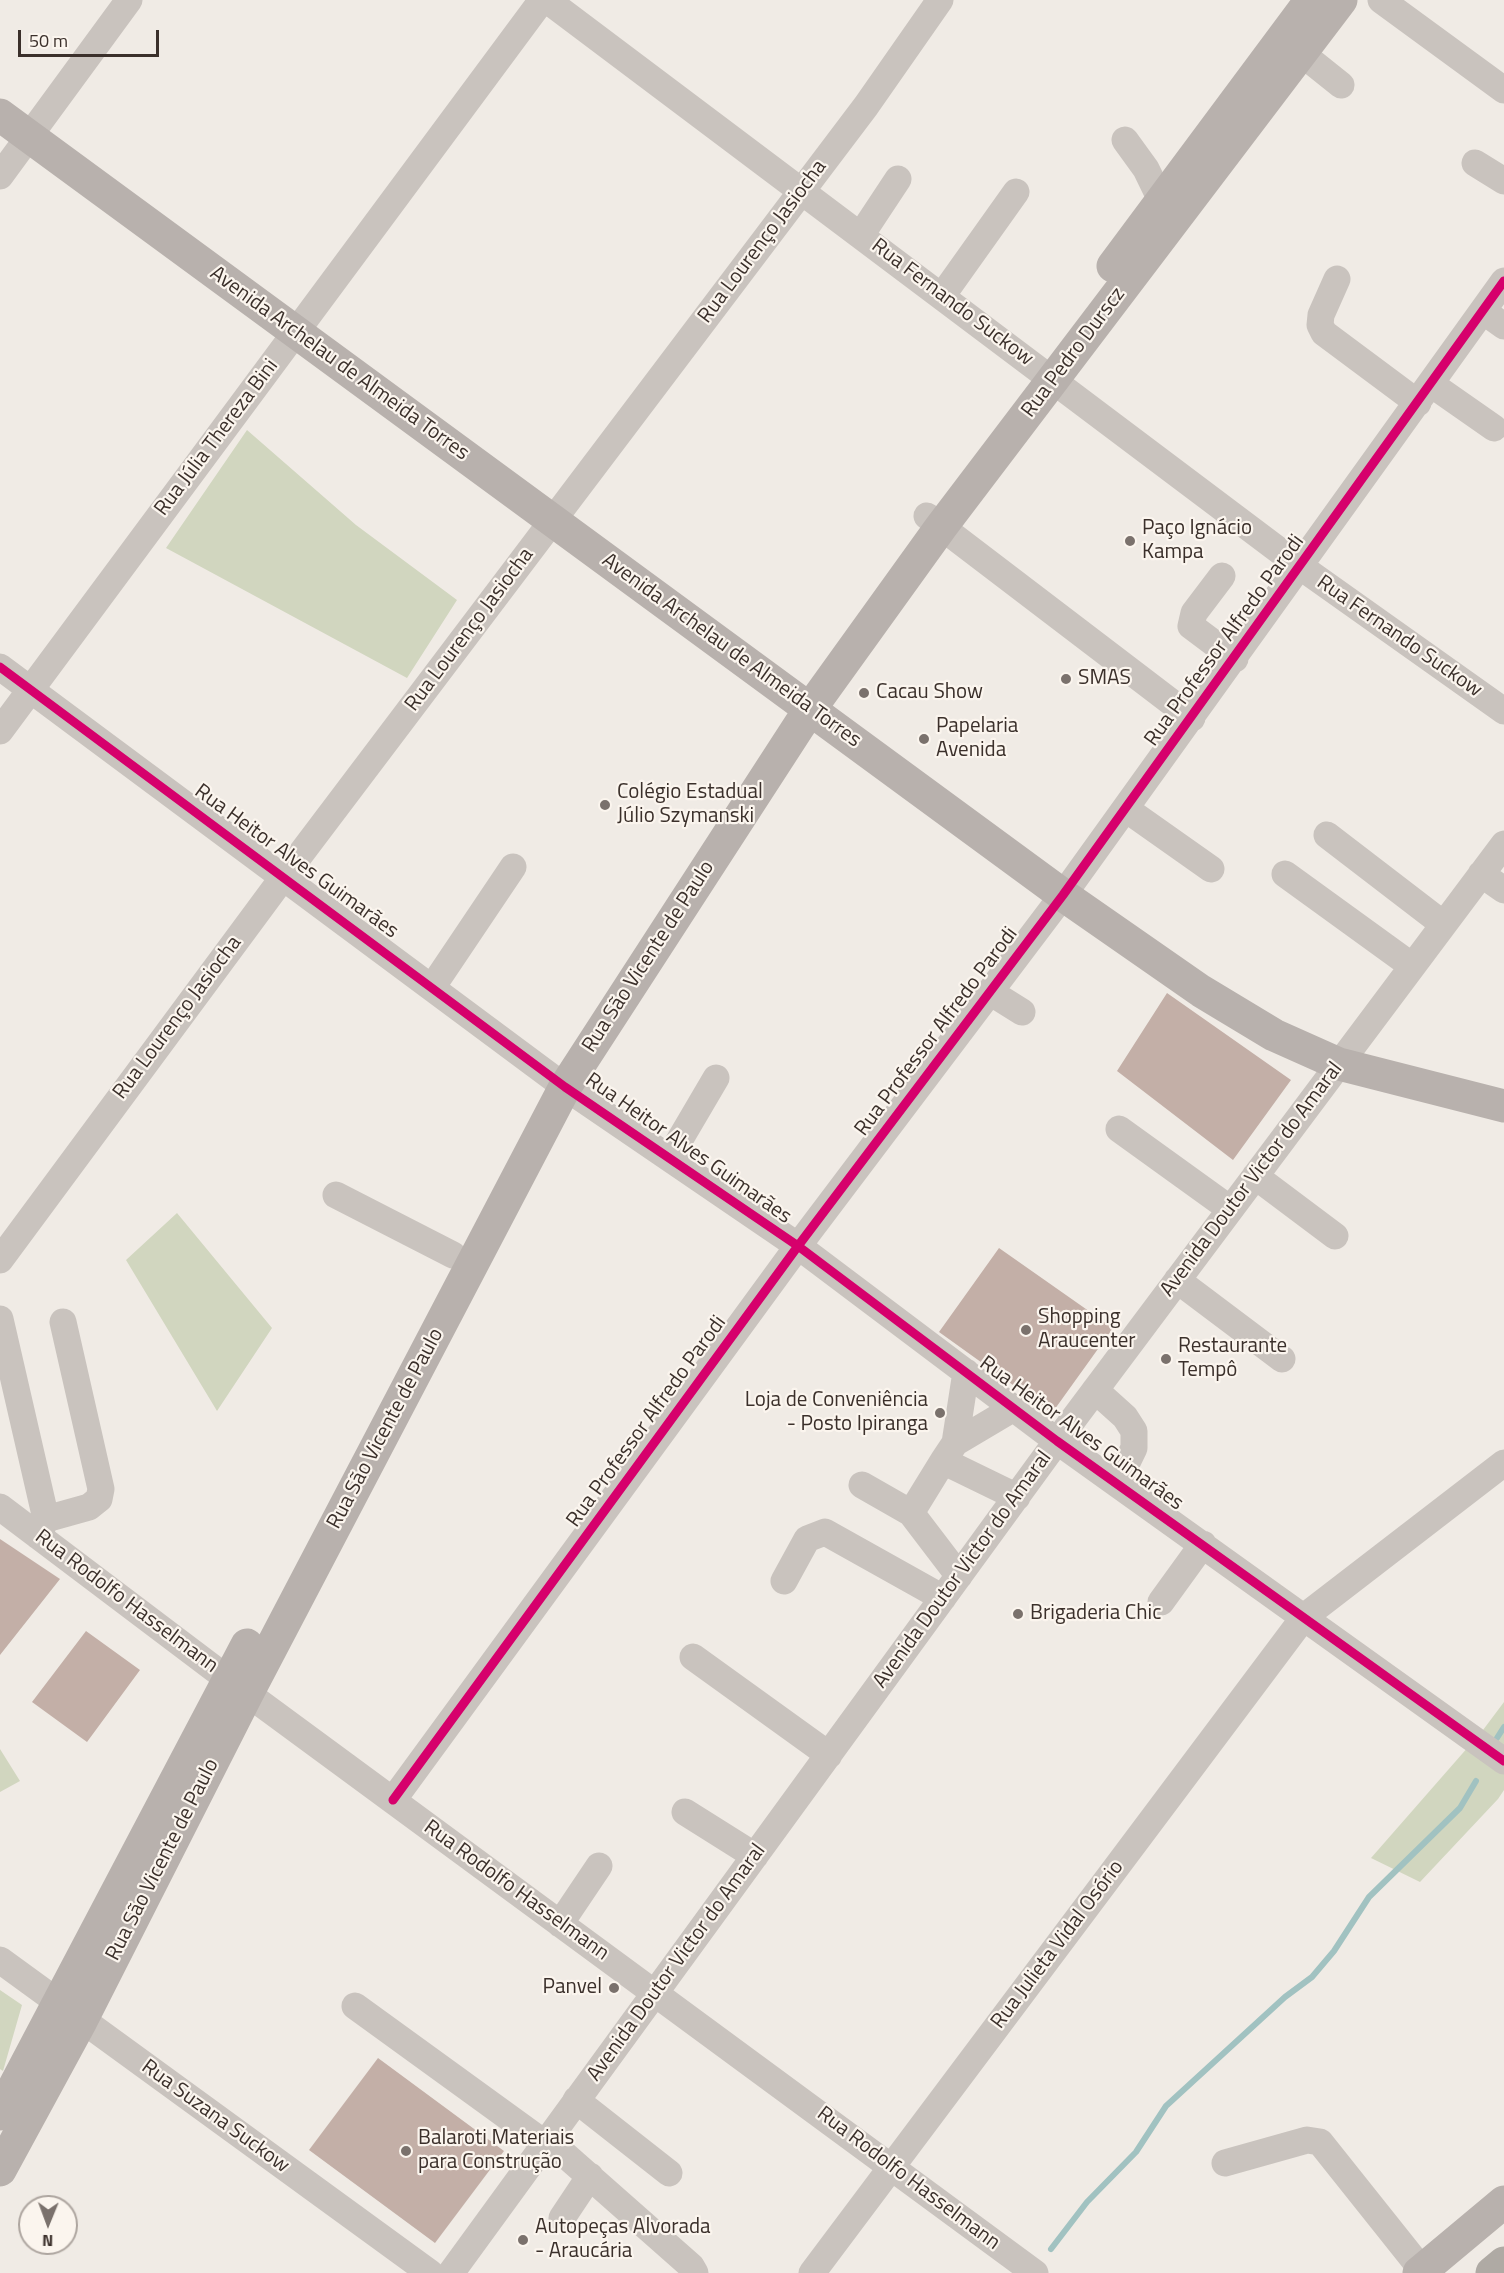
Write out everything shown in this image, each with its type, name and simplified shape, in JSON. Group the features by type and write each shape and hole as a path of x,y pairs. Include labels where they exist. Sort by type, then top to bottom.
{"highway":[{"path":"1492,2273 1504,2263"}],"main road":[{"name":"Rua Pedro Durscz","path":"1047,374 1161,200 1311,0"},
{"name":"Rua Pedro Durscz","path":"801,703 934,521 1341,0"},
{"name":"Avenida Archelau de Almeida Torres","path":"0,115 1063,896 1201,991 1274,1035 1339,1064 1504,1106"},
{"name":"Rua São Vicente de Paulo","path":"238,1687 453,1255 557,1079 801,703"},
{"name":"Rua São Vicente de Paulo","path":"0,2170 32,2084 557,1079"},
{"name":"Rua São Vicente de Paulo","path":"0,2114 32,2084"},
{"path":"1420,2272 1504,2202"}],"street":[{"path":"0,176 129,0"},
{"name":"Rua Júlia Thereza Bini","path":"0,731 542,0"},
{"name":"Rua Fernando Suckow","path":"547,0 1301,567 1504,711"},
{"name":"Rua Lourenço Jasiocha","path":"0,1260 284,876 866,106 940,0"},
{"path":"1380,0 1504,90"},
{"path":"1301,53 1341,85"},
{"path":"1125,140 1146,169 1161,200"},
{"path":"1475,162 1504,181"},
{"path":"861,235 898,179"},
{"path":"942,296 1016,192"},
{"path":"1337,279 1322,315 1320,325 1324,333 1425,394 1494,428"},
{"name":"Rua Professor Alfredo Parodi","path":"393,1800 798,1246 1063,896 1425,394 1494,319 1504,281"},
{"path":"934,521 1192,718"},
{"path":"1222,576 1194,613 1191,626 1235,659"},
{"name":"Rua Heitor Alves Guimarães","path":"0,667 557,1079 798,1246 1057,1441 1504,1761"},
{"path":"1126,809 1211,869"},
{"path":"1328,835 1443,924"},
{"name":"Avenida Doutor Victor do Amaral","path":"451,2273 1057,1441 1504,844"},
{"path":"433,986 513,867"},
{"path":"1285,874 1412,966"},
{"path":"1481,874 1504,890"},
{"path":"990,992 1022,1012"},
{"path":"669,1158 716,1078"},
{"path":"1119,1129 1230,1209"},
{"path":"1255,1176 1335,1236"},
{"path":"336,1195 453,1255"},
{"path":"1177,1280 1282,1359"},
{"path":"0,1319 42,1527 89,1507 99,1499 101,1489 63,1322"},
{"path":"911,1513 949,1452 966,1372"},
{"path":"1095,1390 1125,1417 1134,1431 1134,1448 1117,1483"},
{"path":"949,1452 1014,1408"},
{"path":"949,1452 1017,1497"},
{"name":"Rua Julieta Vidal Osório","path":"812,2273 1304,1617 1504,1463"},
{"path":"862,1485 911,1513 959,1576"},
{"name":"Rua Rodolfo Hasselmann","path":"0,1507 42,1527 238,1687 1035,2273"},
{"path":"784,1581 807,1539 825,1532 943,1598"},
{"path":"1161,1602 1203,1544"},
{"path":"693,1657 829,1755"},
{"path":"685,1812 756,1856"},
{"path":"560,1924 599,1866"},
{"name":"Rua Suzana Suckow","path":"0,1960 430,2273"},
{"path":"355,2006 546,2141 590,2176 692,2266 695,2273"},
{"path":"576,2100 669,2173"},
{"path":"1225,2163 1307,2140 1320,2142 1420,2272"},
{"path":"562,2218 590,2176"}],"green space":[{"path":"247,430 356,525 457,600 407,678 166,548"},
{"path":"177,1213 272,1328 217,1411 126,1260"},
{"path":"1504,1702 1504,1790 1498,1799 1420,1882 1371,1858 1483,1730"},
{"path":"0,1749 20,1781 0,1792"},
{"path":"0,1990 22,2005 3,2071 0,2069"}],"building":[{"path":"1167,993 1291,1080 1233,1160 1117,1071"},
{"name":"Shopping Araucenter","path":"999,1248 1113,1328 1052,1413 939,1332"},
{"path":"0,1539 60,1579 0,1655"},
{"path":"86,1631 140,1670 87,1742 32,1702"},
{"name":"Balaroti Materiais para Construção","path":"378,2058 504,2151 435,2243 309,2150"}],"waterway":[{"path":"1497,1738 1504,1727"},
{"path":"1051,2249 1087,2202 1136,2152 1166,2106 1285,1997 1312,1977 1334,1951 1369,1897 1460,1808 1476,1781"}],"cycle path":[{"path":"393,1800 798,1246 1063,895 1504,281"},
{"path":"0,667 565,1087 798,1246 1057,1441 1504,1761"}],"place":[{"name":"Paço Ignácio Kampa","path":"1130,541"},
{"name":"SMAS","path":"1066,679"},
{"name":"Cacau Show","path":"864,693"},
{"name":"Papelaria Avenida","path":"924,739"},
{"name":"Colégio Estadual Júlio Szymanski","path":"605,805"},
{"name":"Shopping Araucenter","path":"1026,1330"},
{"name":"Restaurante Tempô","path":"1166,1359"},
{"name":"Loja de Conveniência - Posto Ipiranga","path":"940,1413"},
{"name":"Brigaderia Chic","path":"1018,1614"},
{"name":"Panvel","path":"614,1988"},
{"name":"Balaroti Materiais para Construção","path":"406,2151"},
{"name":"Autopeças Alvorada - Araucária","path":"523,2240"}]}
